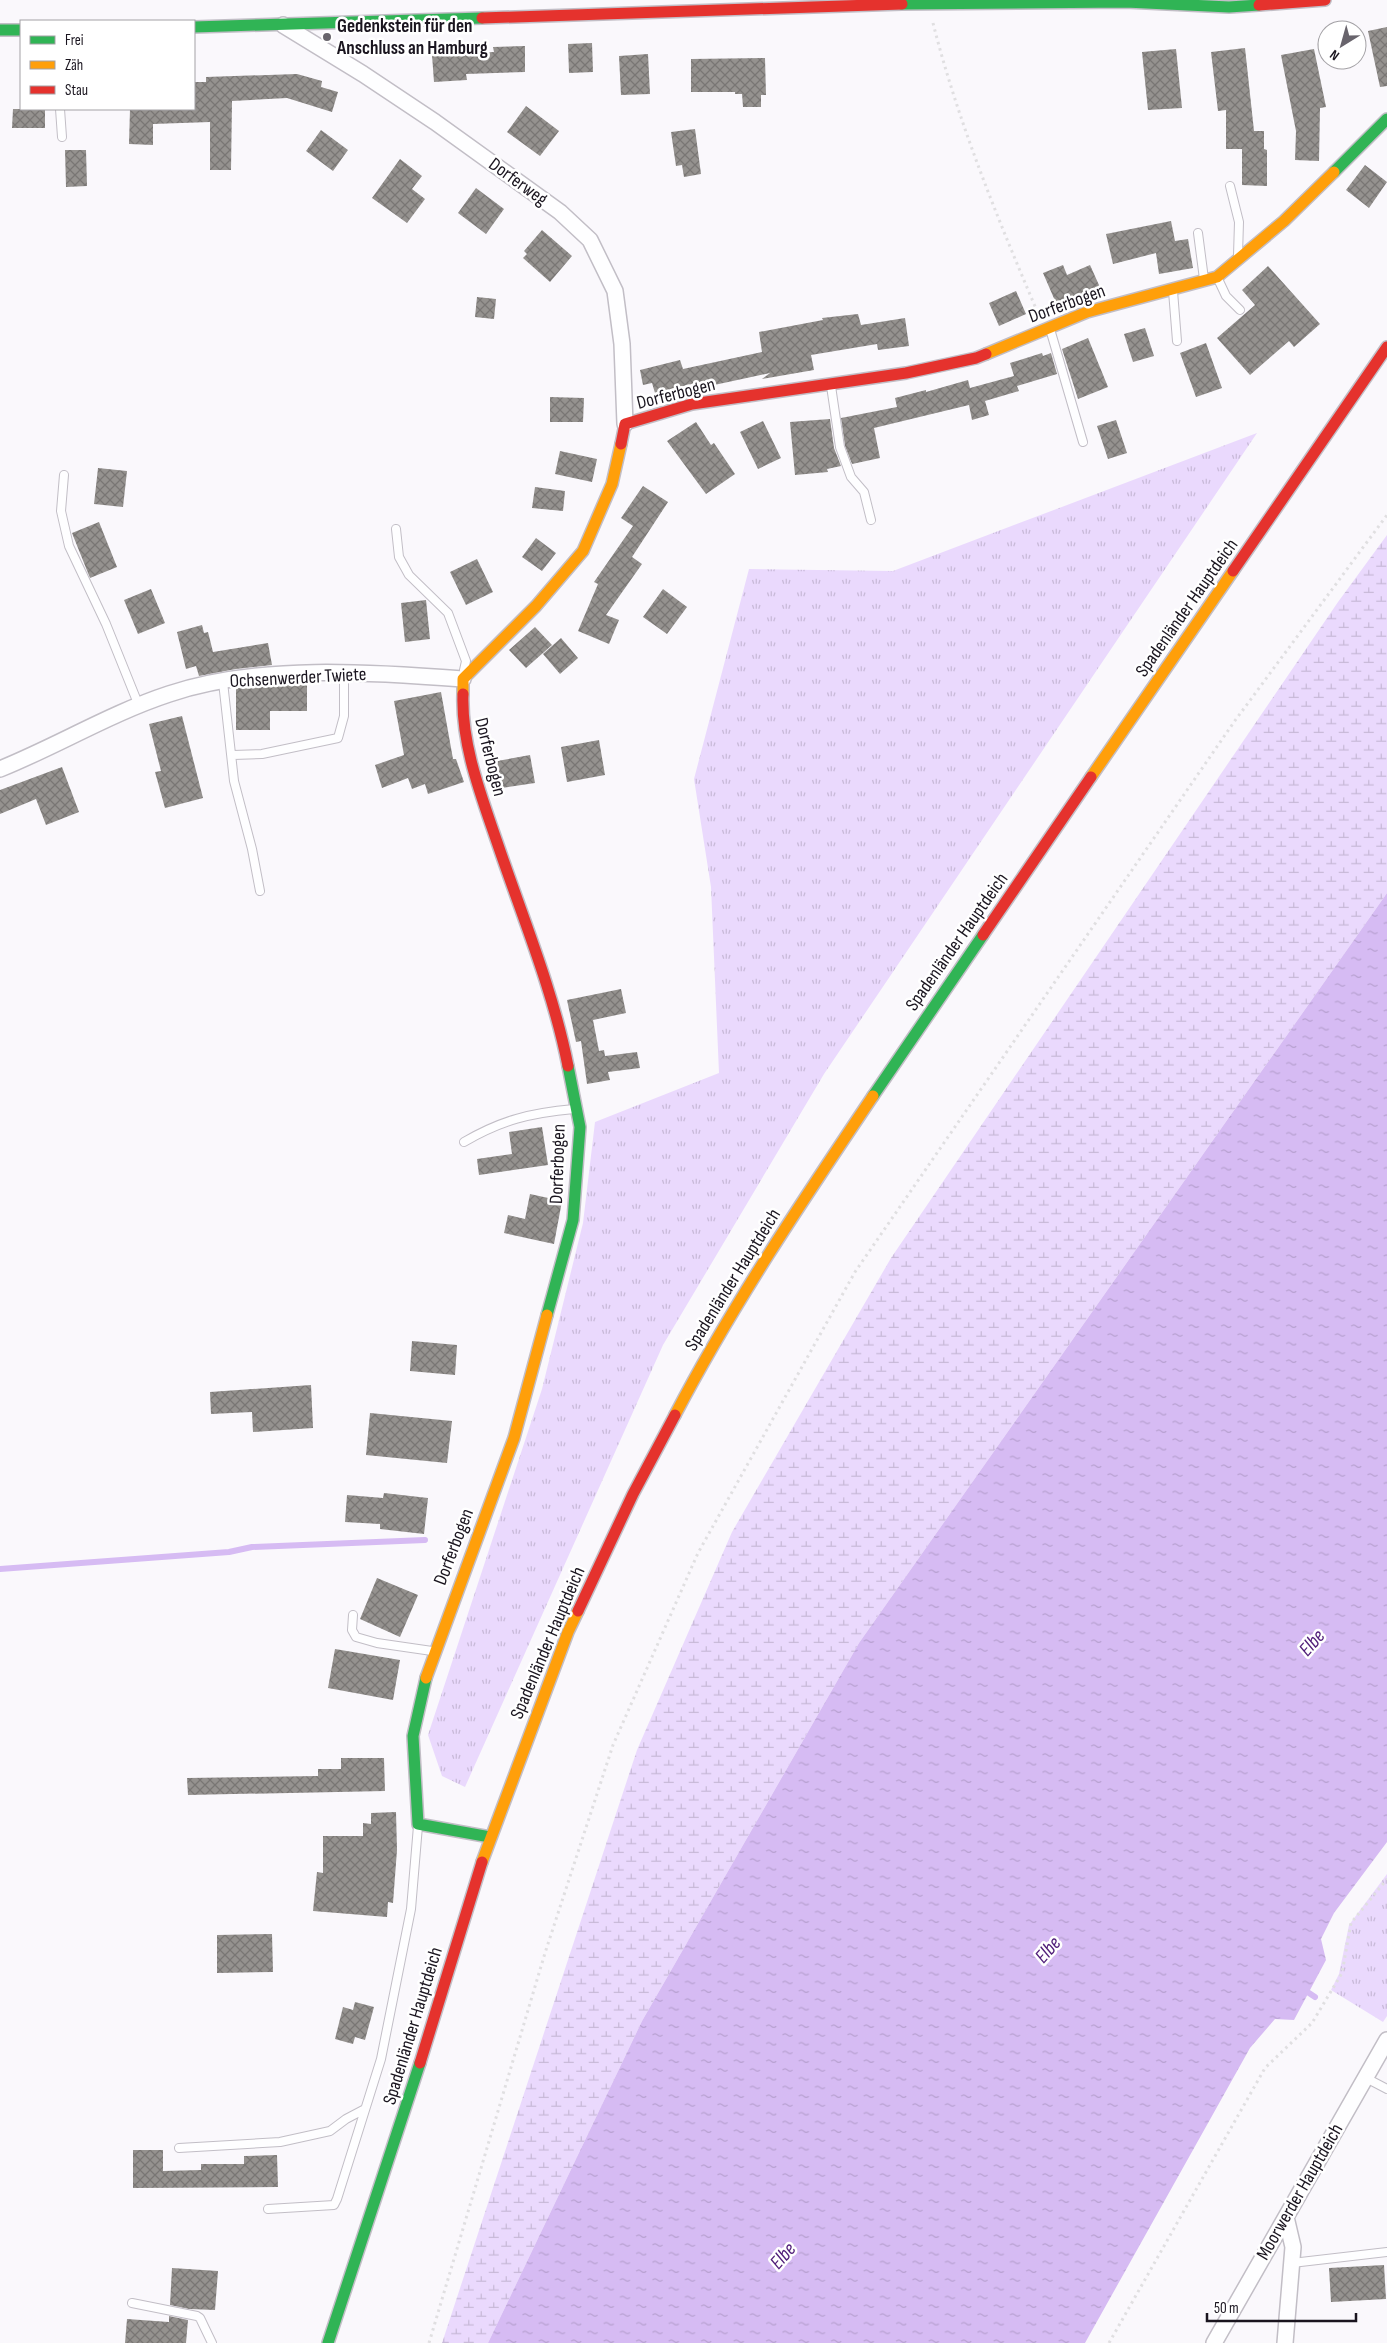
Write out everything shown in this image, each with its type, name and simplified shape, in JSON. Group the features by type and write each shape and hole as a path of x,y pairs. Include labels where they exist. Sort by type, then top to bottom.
{"street":[{"path":"195,27 928,3 1167,2 1229,7 1325,0"},
{"name":"Dorferweg","path":"282,25 363,74 435,122 560,212 590,240 615,291 622,344 625,424"},
{"path":"0,30 20,30"},
{"name":"Dorferbogen","path":"418,1824 413,1736 428,1668 514,1438 573,1220 580,1127 560,1025 482,799 462,719 462,679 536,606 583,551 612,484 625,424 692,404 906,373 976,358 1087,312 1217,277 1284,221 1387,118"},
{"name":"Spadenländer Hauptdeich","path":"328,2343 397,2137 490,1837 568,1632 633,1494 702,1361 784,1229 886,1075 1387,347"},
{"name":"Ochsenwerder Twiete","path":"0,769 170,694 245,677 387,673 462,679"},
{"path":"418,1824 490,1837"},
{"name":"Moorwerder Hauptdeich","path":"1214,2343 1387,2040"},
{"path":"1285,2343 1293,2247 1286,2217"}],"lane":[{"path":"60,110 62,137"},
{"path":"1230,186 1239,222 1238,260"},
{"path":"1198,233 1204,281"},
{"path":"1217,277 1226,296 1240,310"},
{"path":"1173,289 1177,341"},
{"path":"1047,328 1083,442"},
{"path":"831,384 840,447 851,477 864,492 872,520"},
{"path":"64,474 61,512 69,546 106,624 140,706"},
{"path":"396,529 399,557 409,575 448,613 466,661 462,679"},
{"path":"233,755 262,754 338,738 344,716 344,674"},
{"path":"223,682 233,755 234,781 252,849 260,891"},
{"path":"464,1142 492,1126 540,1112 576,1109"},
{"path":"352,1615 352,1630 356,1637 377,1643 434,1651"},
{"path":"268,2210 334,2204 381,2059 411,1909 418,1824"},
{"path":"1366,2078 1387,2089"},
{"path":"179,2148 288,2140 330,2131 365,2108"},
{"path":"1292,2263 1387,2252"},
{"path":"132,2302 197,2316 200,2318 212,2343"}],"path":[{"path":"928,3 944,66 968,139 1005,236 1047,328"},
{"path":"429,2343 545,1953 614,1745 698,1553 855,1272 1228,730 1387,515"},
{"path":"1109,2343 1266,2068 1312,2023 1342,1973 1351,1923 1387,1879"}],"green space":[{"path":"1257,433 824,1074 663,1345 465,1787 442,1776 428,1735 542,1389 583,1223 595,1122 719,1073 711,887 694,779 749,569 893,571"},
{"path":"1387,535 1387,893 859,1643 642,2021 488,2343 442,2343 637,1750 732,1532 891,1258 1338,602"},
{"path":"1387,1874 1387,2016 1383,2022 1331,1990 1339,1974 1349,1925"}],"water":[{"name":"Elbe","path":"1387,893 1387,1842 1334,1913 1321,1939 1326,1960 1294,2020 1275,2019 1250,2048 1085,2343 488,2343 642,2021 859,1643"}],"building":[{"path":"1387,27 1387,86 1380,87 1368,31"},
{"path":"592,43 593,72 569,73 568,44"},
{"path":"525,46 525,72 466,74 467,80 434,82 432,55 494,52 493,47"},
{"path":"1245,48 1254,131 1264,131 1264,149 1267,150 1267,186 1242,185 1242,149 1226,149 1226,110 1218,111 1211,52"},
{"path":"1176,49 1182,108 1148,110 1142,52"},
{"path":"1314,49 1326,107 1320,108 1319,161 1295,160 1296,131 1281,55"},
{"path":"648,54 650,94 621,95 619,56"},
{"path":"765,58 766,95 761,95 761,107 743,107 742,94 735,94 735,92 691,92 691,59"},
{"path":"297,74 322,81 321,87 338,92 332,112 287,98 232,101 231,170 210,170 210,122 153,124 153,145 129,144 130,110 195,110 195,82 206,82 206,77"},
{"path":"526,106 559,131 540,156 507,132"},
{"path":"13,109 45,110 45,128 12,128"},
{"path":"695,129 701,174 684,177 682,165 676,166 671,132"},
{"path":"321,130 348,150 333,171 306,151"},
{"path":"65,150 86,150 87,186 66,187"},
{"path":"400,159 422,176 412,189 425,199 407,223 372,198"},
{"path":"1365,165 1387,182 1369,208 1346,190"},
{"path":"476,188 504,209 486,234 458,213"},
{"path":"1171,221 1175,241 1188,239 1193,268 1159,274 1156,253 1113,264 1106,234"},
{"path":"542,230 572,256 550,282 523,258 527,254 524,251"},
{"path":"1063,265 1067,275 1090,265 1103,294 1059,310 1043,273"},
{"path":"1268,266 1320,324 1294,347 1289,341 1250,375 1217,338 1255,305 1242,290"},
{"path":"1016,291 1026,314 999,326 989,303"},
{"path":"477,297 496,299 494,319 475,317"},
{"path":"858,314 861,325 905,318 909,346 878,350 877,344 811,355 814,370 762,379 770,373 705,387 704,381 655,393 652,383 643,385 640,370 680,360 683,369 762,352 759,332 823,320 822,318"},
{"path":"1145,328 1154,356 1133,362 1124,334"},
{"path":"1088,338 1108,387 1078,399 1062,349"},
{"path":"1206,343 1222,388 1196,397 1180,353"},
{"path":"1042,353 1043,356 1051,353 1057,374 1017,386 1019,391 985,401 989,415 972,420 969,405 874,428 880,458 852,464 845,446 841,418 897,407 895,398 926,390 926,392 968,380 970,388 1014,376 1010,363"},
{"path":"550,397 584,398 583,422 550,422"},
{"path":"830,419 834,448 841,466 827,469 828,472 795,475 790,422"},
{"path":"1116,420 1127,453 1108,459 1097,426"},
{"path":"763,421 781,458 758,469 740,432"},
{"path":"696,422 711,445 714,443 735,474 706,494 667,441"},
{"path":"560,451 597,459 592,482 555,474"},
{"path":"98,468 127,471 123,507 94,504"},
{"path":"643,486 668,502 632,557 642,564 606,615 619,620 609,644 578,631 598,584 594,582 633,526 621,518"},
{"path":"535,487 565,491 563,511 532,508"},
{"path":"99,522 117,567 90,578 72,533"},
{"path":"536,538 556,553 542,571 522,557"},
{"path":"477,559 493,592 466,605 450,572"},
{"path":"151,589 165,623 138,634 124,600"},
{"path":"663,589 687,607 667,634 643,617"},
{"path":"426,600 430,639 405,642 401,603"},
{"path":"202,625 204,633 208,632 213,652 268,643 272,665 199,676 196,666 186,669 177,632"},
{"path":"535,627 552,645 526,668 509,650"},
{"path":"561,638 578,658 560,674 543,654"},
{"path":"274,684 307,685 307,711 270,711 270,730 236,730 236,688"},
{"path":"441,692 453,759 456,759 464,782 428,794 425,784 412,789 408,778 382,788 375,765 404,755 394,701"},
{"path":"182,716 203,798 165,808 155,772 161,771 149,724"},
{"path":"599,740 605,775 567,782 561,747"},
{"path":"530,755 535,783 502,788 497,761"},
{"path":"62,767 79,812 46,825 36,799 0,814 0,790"},
{"path":"621,989 626,1013 593,1020 599,1051 604,1050 605,1056 637,1052 640,1068 608,1072 610,1080 587,1084 581,1041 576,1042 567,1000"},
{"path":"542,1127 548,1165 479,1175 477,1159 512,1154 509,1132"},
{"path":"530,1194 562,1201 554,1244 504,1233 508,1215 525,1219"},
{"path":"412,1341 457,1345 455,1375 410,1371"},
{"path":"311,1385 313,1428 253,1432 252,1412 211,1414 210,1392"},
{"path":"370,1413 452,1421 447,1463 366,1455"},
{"path":"384,1493 428,1498 424,1534 380,1529 380,1524 345,1522 347,1495 383,1498"},
{"path":"377,1578 418,1595 400,1637 360,1619"},
{"path":"335,1649 400,1660 393,1700 328,1688"},
{"path":"341,1758 384,1758 385,1791 188,1795 187,1778 318,1776 318,1769 341,1769"},
{"path":"396,1812 397,1850 393,1903 388,1902 387,1917 313,1911 317,1872 323,1873 323,1836 363,1836 363,1823 371,1824 371,1813"},
{"path":"272,1934 273,1972 217,1973 217,1935"},
{"path":"355,2002 374,2007 365,2040 355,2037 353,2044 335,2039 343,2007 353,2010"},
{"path":"133,2150 163,2150 163,2171 201,2170 201,2164 244,2164 244,2156 277,2155 278,2187 133,2188"},
{"path":"1384,2265 1386,2299 1331,2302 1329,2268"},
{"path":"172,2268 218,2271 215,2310 189,2309 170,2305"},
{"path":"169,2316 188,2320 186,2343 125,2343 127,2319 169,2322"}],"waterway":[{"path":"0,1569 229,1552 252,1547 425,1540"},
{"path":"1309,1993 1315,1997"}],"traffic: fast":[{"path":"902,4 1126,2 1229,7 1259,5"},
{"path":"195,27 482,18"},
{"path":"0,30 20,30"},
{"path":"1334,172 1387,119"},
{"path":"873,1096 983,935"},
{"path":"547,1315 573,1220 580,1127 568,1066"},
{"path":"426,1678 413,1736 418,1824 490,1837"},
{"path":"328,2343 420,2063"}],"traffic: slow":[{"path":"986,354 1087,312 1217,277 1284,221 1334,172"},
{"path":"463,694 463,679 536,606 583,551 612,484 621,444"},
{"path":"1091,777 1233,571"},
{"path":"675,1415 745,1293 795,1213 873,1096"},
{"path":"426,1678 514,1438 547,1315"},
{"path":"482,1862 568,1632 578,1611"}],"traffic: jam":[{"path":"1259,5 1325,0"},
{"path":"482,18 902,4"},
{"path":"1233,571 1387,347"},
{"path":"621,444 625,424 692,404 906,373 976,358 986,354"},
{"path":"463,694 465,732 473,769 546,981 568,1066"},
{"path":"983,935 1091,777"},
{"path":"578,1611 633,1494 675,1415"},
{"path":"420,2063 482,1862"}],"place":[{"name":"Gedenkstein für den Anschluss an Hamburg","path":"327,37"}]}
